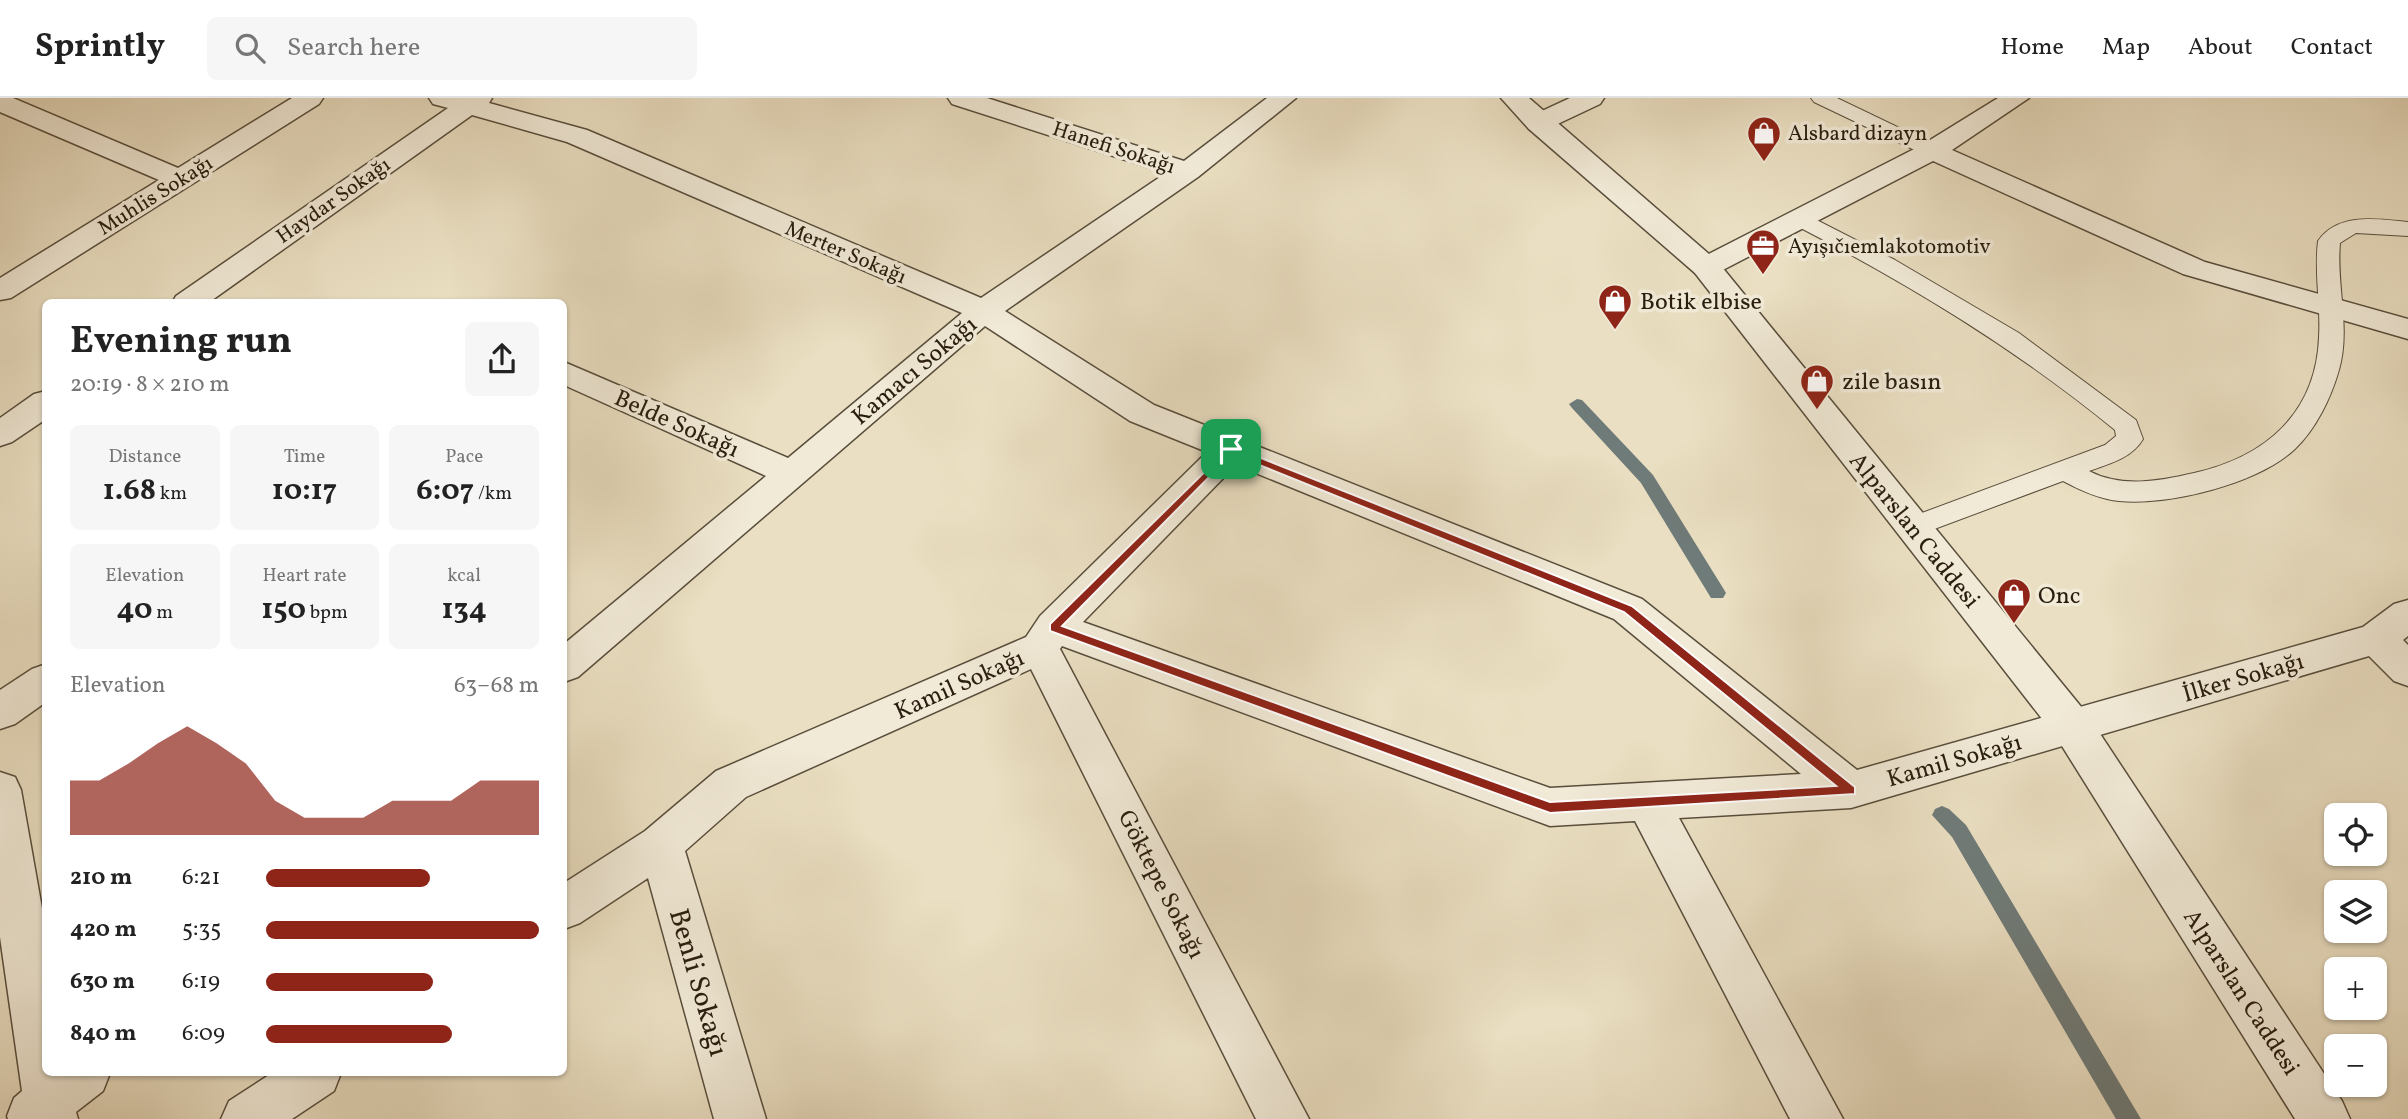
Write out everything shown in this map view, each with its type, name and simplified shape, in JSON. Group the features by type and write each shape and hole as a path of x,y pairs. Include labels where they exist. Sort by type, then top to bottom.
{"street":[{"name":"Muhlis Sokağı","path":"0,291 310,98"},
{"name":"Hanefi Sokağı","path":"961,98 1188,171"},
{"name":"Kamacı Sokağı","path":"567,663 984,311 1188,171 1283,98"},
{"path":"1526,110 1591,98"},
{"path":"1706,267 1932,151 2016,98"},
{"name":"Haydar Sokağı","path":"192,299 463,100"},
{"name":"Merter Sokağı","path":"463,100 577,136 984,311 1142,413 1628,609 1851,790"},
{"path":"0,103 180,179"},
{"name":"Alparslan Caddesi","path":"1526,110 1706,267 2072,726 2324,1119"},
{"path":"1932,151 2194,268 2408,328"},
{"name":"Belde Sokağı","path":"567,374 791,473"},
{"path":"0,434 42,405"},
{"path":"1047,638 1231,449"},
{"name":"İlker Sokağı","path":"2072,726 2376,639 2408,615"},
{"name":"Kamil Sokağı","path":"567,906 661,845 731,784 1047,638 1550,807 1851,790 2072,726"},
{"name":"Göktepe Sokağı","path":"1047,638 1283,1119"},
{"path":"2376,639 2408,670"},
{"path":"0,712 42,683"},
{"path":"0,790 42,1033"},
{"path":"1647,802 1817,1119"},
{"name":"Benli Sokağı","path":"661,845 740,1119"},
{"path":"49,1076 54,1103"},
{"path":"247,1119 312,1076"}],"lane":[{"path":"1821,98 1932,151"},
{"path":"1801,219 1898,269 2012,337 2127,426 2130,439 2114,452 1913,527"},
{"path":"2065,470 2101,487 2138,490 2217,479 2250,466 2279,449 2301,423 2317,396 2328,367 2332,337 2328,248 2335,234 2368,225 2408,229"}],"waterway":[{"path":"1577,404 1647,479 1717,593"},
{"path":"1942,815 1959,831 2129,1119"}],"place":[{"name":"Alsbard dizayn","path":"1764,163"},
{"name":"Ayışıčıemlakotomotiv","path":"1763,276"},
{"name":"Botik elbise","path":"1615,331"},
{"name":"zile basın","path":"1817,411"},
{"name":"Onc","path":"2014,625"}],"route":[{"path":"1231,449 1628,609 1851,790 1550,807 1054,627 1231,449"}]}
